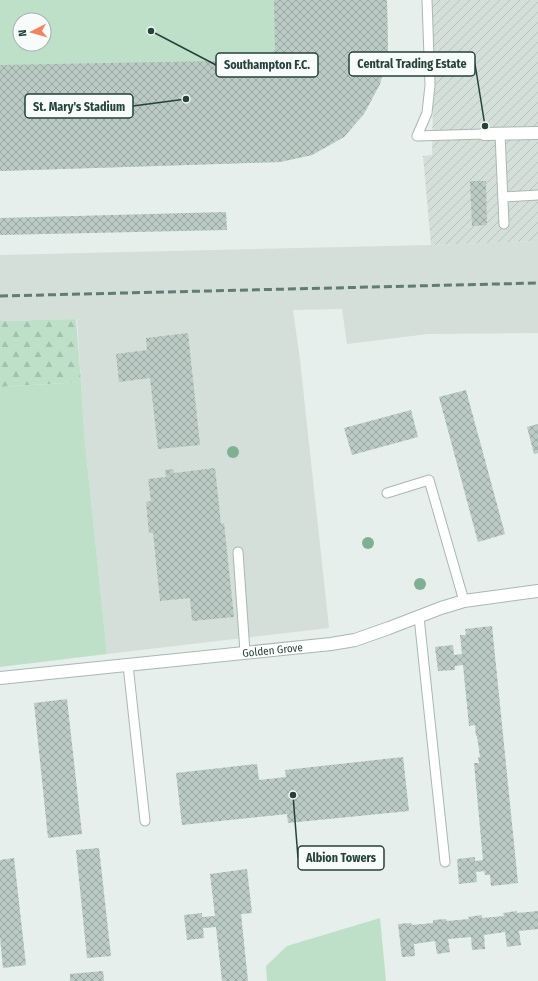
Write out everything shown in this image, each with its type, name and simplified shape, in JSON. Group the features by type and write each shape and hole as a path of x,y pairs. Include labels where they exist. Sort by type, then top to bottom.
{"street":[{"path":"484,134 538,133"},
{"name":"Golden Grove","path":"0,678 331,644 354,640 464,601 538,591"}],"lane":[{"path":"427,0 430,85 427,113 417,136 484,134"},
{"path":"500,134 504,224"},
{"path":"503,197 538,195"},
{"path":"387,493 429,480 464,601"},
{"path":"238,552 245,652"},
{"path":"419,617 445,862"},
{"path":"128,665 145,821"}],"shaded area":[{"path":"430,0 538,0 538,241 431,245 423,156 432,155 433,96"},
{"path":"538,241 538,333 428,334 347,344 342,309 293,310 300,360 329,628 107,654 85,443 77,319 0,321 0,255 431,245"}],"green space":[{"path":"0,0 387,0 388,53 380,84 344,137 312,155 280,162 0,171"},
{"path":"76,319 81,382 0,387 0,321"},
{"path":"81,382 85,443 107,654 0,667 0,387"},
{"path":"380,918 386,981 267,981 266,966 287,946"}],"building":[{"path":"274,0 387,0 388,53 380,84 364,114 344,137 312,155 280,162 0,171 0,65 263,60 275,50"},
{"path":"470,181 486,181 487,225 472,226"},
{"path":"226,212 227,230 0,235 0,218"},
{"path":"188,333 200,445 158,449 150,378 119,382 116,354 147,350 146,338"},
{"path":"466,390 505,534 478,542 439,397"},
{"path":"411,410 418,437 352,455 344,428"},
{"path":"538,424 538,453 534,454 527,427"},
{"path":"215,468 221,524 224,523 234,617 192,621 190,598 160,601 153,533 149,533 146,502 151,501 148,479 166,477 165,470 173,469 174,473"},
{"path":"492,626 518,883 491,886 490,875 485,875 484,871 476,872 477,882 459,884 457,859 475,857 475,861 483,860 474,763 479,763 478,757 480,757 475,725 469,726 463,665 455,666 455,670 438,671 435,647 453,645 454,655 462,654 460,635 466,635 465,629"},
{"path":"67,699 82,834 48,838 34,703"},
{"path":"403,757 409,811 288,823 287,814 182,825 176,773 257,764 259,780 286,777 285,770"},
{"path":"99,848 111,956 87,958 76,850"},
{"path":"14,858 26,965 3,968 0,937 0,860"},
{"path":"247,869 252,913 241,914 248,981 222,981 216,927 203,928 204,938 187,940 184,915 202,913 202,917 215,916 210,874"},
{"path":"517,911 517,913 538,911 538,929 519,931 521,945 507,947 505,932 484,935 485,949 472,950 471,937 448,939 450,952 437,954 435,941 414,944 415,956 402,957 398,924 411,923 412,925 433,923 433,920 446,919 447,921 469,919 468,917 482,915 482,918 504,916 503,913"},
{"path":"103,971 104,981 70,981 70,974"}],"railway":[{"path":"0,296 538,283"}],"place":[{"name":"Southampton F.C.","path":"151,31"},
{"name":"St. Mary's Stadium","path":"186,99"},
{"name":"Central Trading Estate","path":"485,126"},
{"name":"Albion Towers","path":"293,795"}]}
